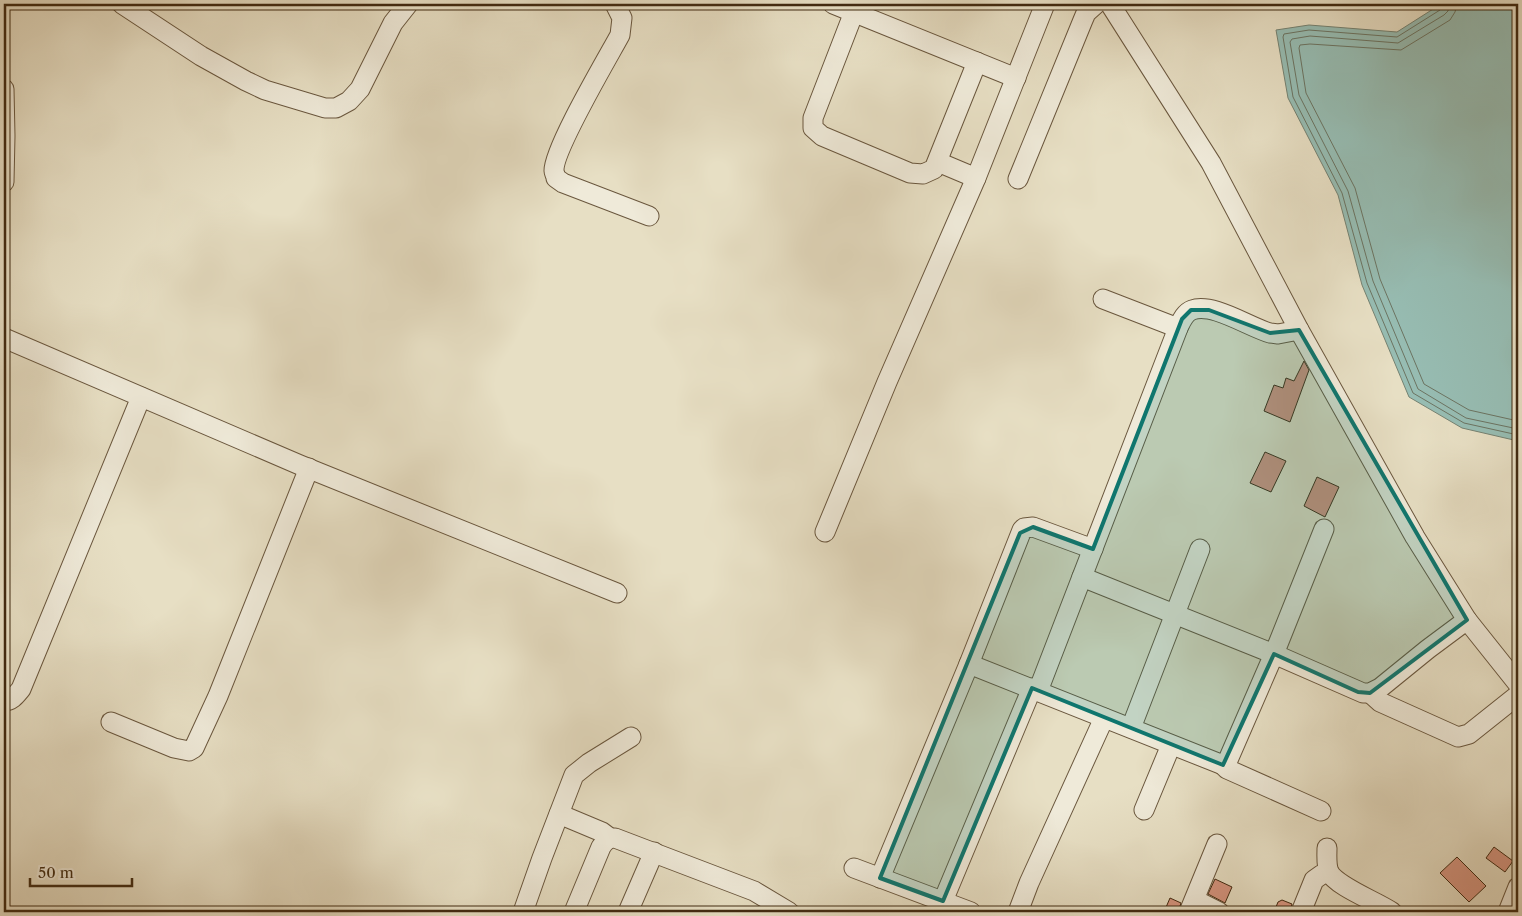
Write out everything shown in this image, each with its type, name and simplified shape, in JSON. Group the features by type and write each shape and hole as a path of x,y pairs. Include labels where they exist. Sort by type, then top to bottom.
{"street":[{"path":"122,4 201,56 246,81 265,90 325,108 336,108 350,101 360,89 388,31 408,4"},
{"path":"615,4 622,18 620,35 569,130 557,156 554,170 556,178 563,183 649,216"},
{"path":"833,4 1016,78"},
{"path":"825,532 887,382 976,178 1045,4"},
{"path":"1018,179 1086,13 1096,4"},
{"path":"1110,4 1211,162 1299,330 1415,537 1467,620 1518,684"},
{"path":"854,12 813,118 812,128 822,136 910,173 928,173 934,169 977,62"},
{"path":"4,89 4,182"},
{"path":"938,162 976,178"},
{"path":"1103,299 1178,328"},
{"path":"943,902 1082,577 1178,328 1186,313 1199,309 1221,313 1270,333 1285,334 1299,330"},
{"path":"4,338 309,468 617,593"},
{"path":"4,701 14,697 21,688 140,397"},
{"path":"112,722 174,748 189,751 194,748 218,696 309,468"},
{"path":"880,878 969,664 1022,530 1033,527 1093,549"},
{"path":"1223,765 1228,760 1274,654 1324,529"},
{"path":"1131,728 1200,549"},
{"path":"1082,577 1274,654 1358,692 1370,693 1380,688 1467,620"},
{"path":"969,664 1223,765 1227,769 1320,812"},
{"path":"1370,693 1380,702 1458,737 1469,734 1518,695"},
{"path":"1018,912 1104,718"},
{"path":"524,912 570,784 579,770 631,737"},
{"path":"1144,810 1171,745"},
{"path":"559,814 602,832 610,838 622,840 754,891 789,912"},
{"path":"574,912 601,847 610,838"},
{"path":"1217,844 1192,906 1219,912"},
{"path":"1327,848 1329,872 1337,882 1365,905 1392,912"},
{"path":"628,912 654,852"},
{"path":"854,868 971,912"},
{"path":"1301,912 1314,880 1329,872"},
{"path":"1508,912 1518,887"}],"highlighted area":[{"path":"1191,310 1209,310 1270,333 1299,330 1467,620 1370,693 1358,692 1274,654 1223,765 1032,688 943,901 880,878 1020,533 1033,527 1093,549 1182,319"}],"water":[{"path":"1441,4 1518,4 1518,441 1462,428 1409,397 1362,285 1338,195 1288,98 1276,30 1309,25 1397,32"}],"building":[{"path":"1304,361 1309,370 1290,422 1264,411 1274,385 1283,388 1286,378 1294,381"},
{"path":"1265,452 1286,461 1271,492 1250,483"},
{"path":"1317,477 1339,487 1325,517 1304,506"},
{"path":"1494,847 1513,861 1505,872 1486,858"},
{"path":"1457,857 1486,886 1469,902 1440,873"},
{"path":"1215,879 1232,887 1225,903 1208,894"},
{"path":"1170,898 1181,903 1178,912 1164,912"},
{"path":"1282,900 1292,904 1290,912 1274,912 1278,902"}]}
